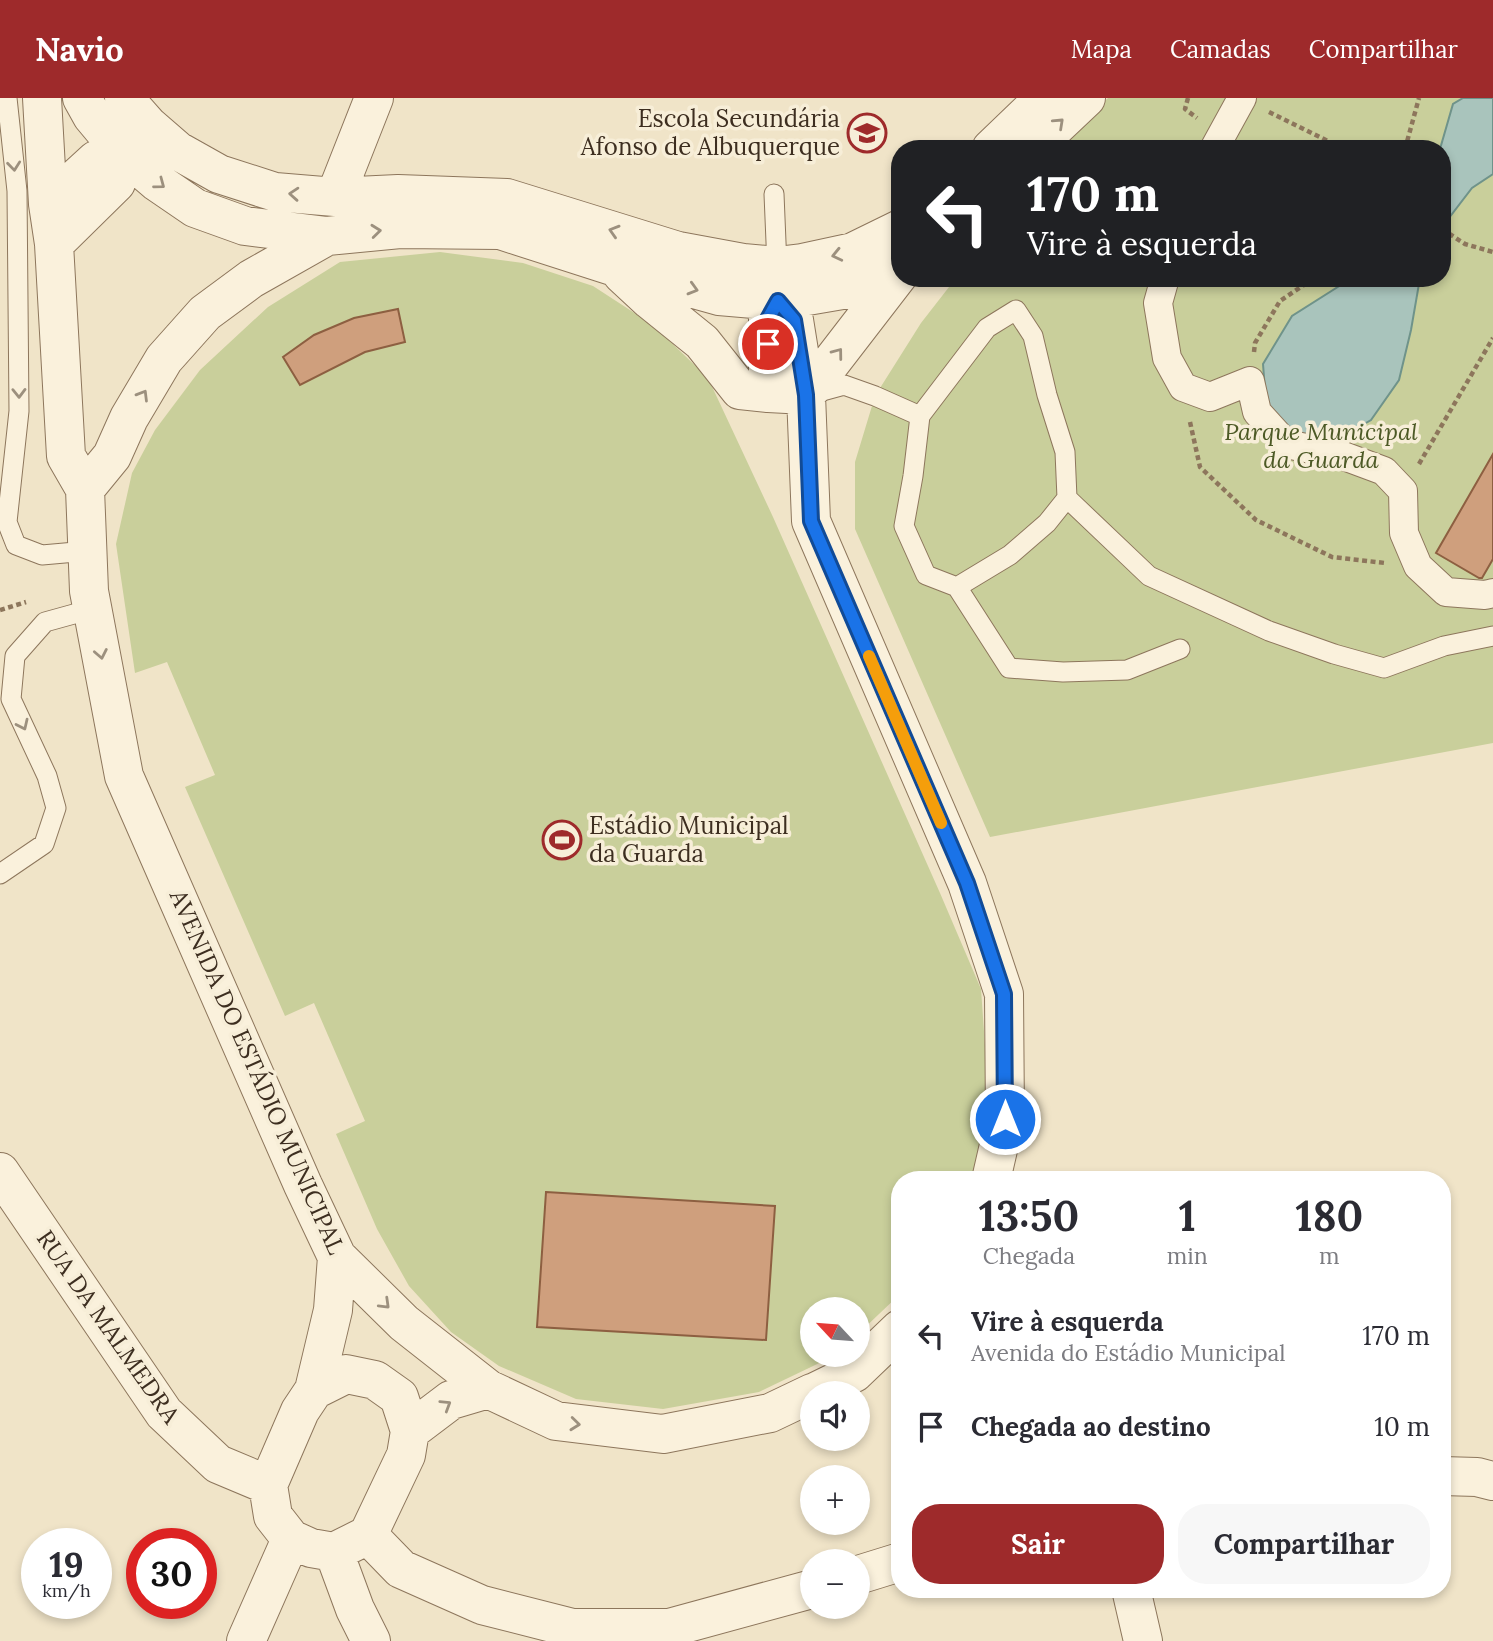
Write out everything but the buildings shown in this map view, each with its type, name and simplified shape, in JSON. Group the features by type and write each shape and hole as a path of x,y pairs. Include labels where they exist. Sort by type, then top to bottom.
{"street":[{"name":"AVENIDA DO ESTÁDIO MUNICIPAL","path":"42,98 48,204 54,244 66,456 85,489 89,591 124,776 337,1257 404,1322 488,1389 556,1422 663,1434 770,1413 800,1399"},
{"path":"82,98 92,116 122,152 157,183 195,208 245,226 327,236 400,229 500,230 615,267 719,296 778,283 848,289 891,273"},
{"path":"335,197 374,98"},
{"path":"1000,140 1044,98"},
{"path":"1042,140 1086,98"},
{"path":"1219,140 1241,98"},
{"path":"54,244 116,183 122,152 136,111 178,150 219,174 275,192 335,197 398,194 506,198 678,251 743,263 778,283 794,320 806,395 811,521 967,883 1004,994 1005,1119 993,1171"},
{"path":"48,204 96,160 122,152"},
{"path":"768,393 768,319 778,283 802,264 853,252 891,233"},
{"path":"85,489 112,456 164,359 205,313 251,279 327,236"},
{"path":"615,267 650,300 702,342 740,390 806,395"},
{"path":"806,395 891,282"},
{"path":"1162,287 1158,303 1167,358 1183,387 1210,397 1250,381 1257,412 1286,444 1341,455 1384,471 1403,491 1404,533 1418,566 1446,592 1485,595 1493,593"},
{"name":"RUA DA MALMEDRA","path":"0,1172 163,1413 218,1464 268,1485"},
{"path":"337,1257 333,1310 314,1390 300,1411 268,1485 273,1516 291,1539 311,1548 351,1544 482,1605 572,1628 670,1628 800,1592"},
{"name":"AVENIDA DO ESTÁDIO MUNICIPAL","path":"837,1381 854,1373 891,1338"},
{"path":"314,1390 346,1374 375,1380 399,1397 410,1431 406,1455 351,1544 355,1609 371,1641"},
{"path":"410,1431 451,1400 488,1389"},
{"path":"1451,1476 1493,1480"},
{"path":"246,1641 291,1539"},
{"path":"870,1571 891,1565"},
{"path":"1133,1598 1143,1641"}],"lane":[{"path":"7,98 17,191 19,397 7,522 16,545 42,555 87,551"},
{"path":"774,194 778,283"},
{"path":"957,587 1010,555 1047,523 1067,498 1065,452 1047,395 1033,336 1016,310 987,328 919,416 913,476 904,526 926,575 957,587 1009,668 1063,672 1127,670 1180,649"},
{"path":"806,395 844,385 919,416"},
{"path":"1067,498 1149,576 1269,631 1334,654 1384,668 1444,646 1493,636"},
{"path":"0,874 44,844 56,808 47,776 11,699 15,656 45,622 92,610"}],"path":[{"path":"1241,98 1326,140"},
{"path":"1407,140 1417,99"},
{"path":"1451,235 1465,244 1493,252"},
{"path":"1250,381 1255,343 1280,300 1300,287"},
{"path":"1403,491 1493,338"},
{"path":"1183,387 1200,467 1256,520 1332,557 1418,566"}],"green space":[{"name":"Parque Municipal da Guarda","path":"1108,98 1493,98 1493,743 990,837 855,529 855,462 875,396 921,323 949,287 1451,287 1451,140 1069,140"},
{"name":"Estádio Municipal da Guarda","path":"440,252 523,263 593,286 653,325 708,378 773,517 981,989 990,1116 975,1171 891,1171 891,1303 870,1323 870,1297 800,1297 800,1367 811,1367 759,1392 663,1409 576,1399 499,1366 451,1332 409,1286 377,1229 336,1134 365,1121 314,1003 285,1016 185,787 215,775 167,662 135,673 116,544 132,473 155,430 200,370 268,307 340,262"}],"water":[{"path":"1463,98 1493,98 1493,174 1472,188 1451,215 1451,140 1443,140 1453,104"},
{"path":"1338,287 1418,287 1399,380 1371,420 1333,442 1292,434 1266,403 1263,364 1292,316"}],"slow traffic":[{"path":"869,656 941,823"}],"place":[{"name":"Escola Secundária Afonso de Albuquerque","path":"867,133"},
{"name":"Estádio Municipal da Guarda","path":"562,840"}],"route":[{"path":"768,344 768,319 778,301 794,320 806,395 811,521 967,883 1004,994 1005,1119"}]}
